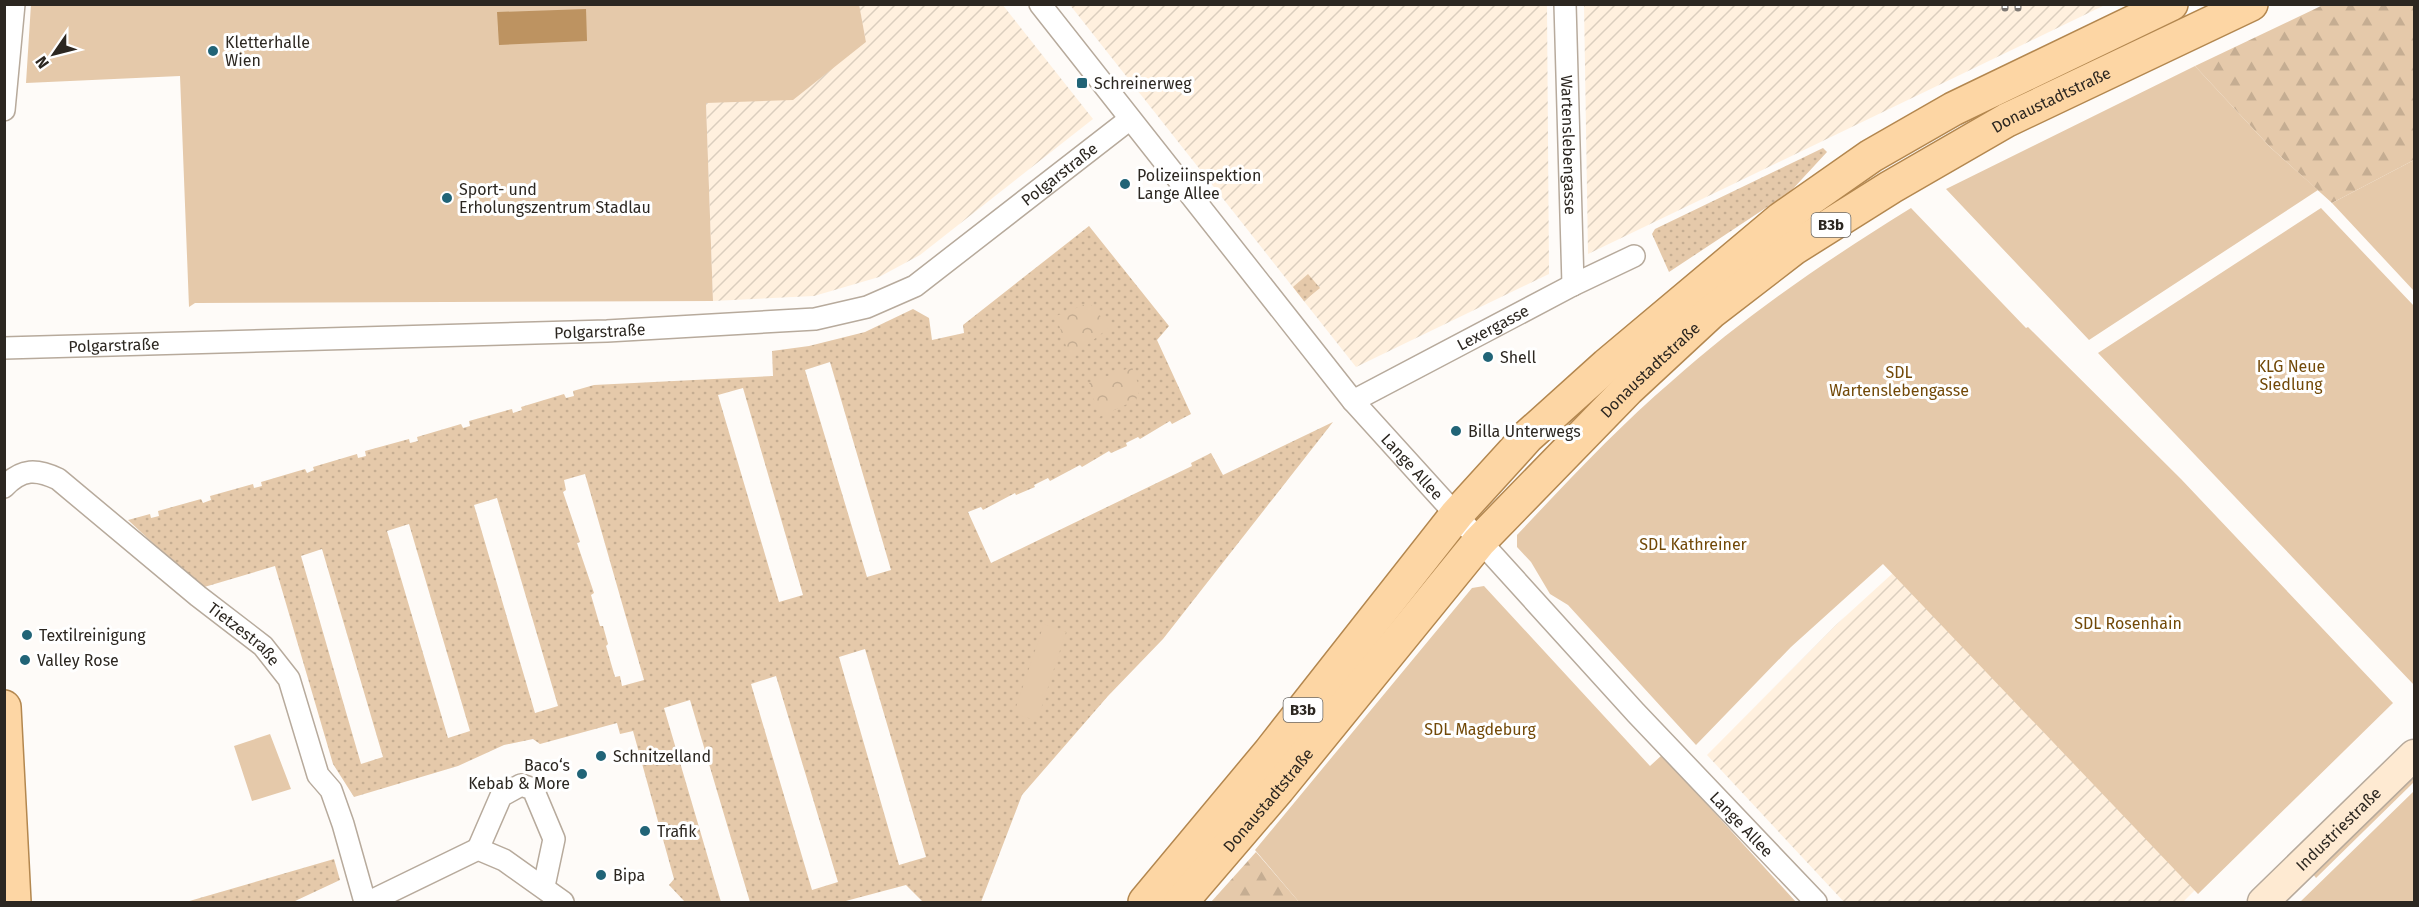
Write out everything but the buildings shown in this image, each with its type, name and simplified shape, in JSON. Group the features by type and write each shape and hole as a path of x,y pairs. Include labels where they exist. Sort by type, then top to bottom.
{"main road":[{"name":"Donaustadtstraße","path":"1145,903 1277,742 1457,514 1528,436 1781,219 1871,156 1953,109 2171,4"},
{"name":"Donaustadtstraße","path":"1181,903 1278,789 1479,542 1628,389 1711,312 1794,249 1890,187 2007,120 2251,4"},
{"path":"4,707 14,903"}],"street":[{"path":"4,110 14,4"},
{"name":"Lange Allee","path":"1040,4 1353,401 1457,514 1479,542 1816,903"},
{"name":"Wartenslebengasse","path":"1564,4 1573,285"},
{"name":"Polgarstraße","path":"4,348 607,332 815,319 867,308 915,286 1130,119"},
{"name":"Lexergasse","path":"1353,401 1573,285 1634,256"},
{"name":"Tietzestraße","path":"4,487 17,476 40,470 58,479 198,596 263,646 289,679 318,775 331,790 367,903"},
{"name":"Industriestraße","path":"2263,903 2415,755"},
{"path":"367,903 478,849 501,796 521,785 534,789 554,839 544,886"},
{"path":"478,849 504,860 544,886 563,903"}],"shaded area":[{"path":"1002,4 1093,119 920,255 879,277 814,296 713,301 706,102 793,99 866,42 859,5"},
{"path":"1584,4 2105,4 2105,5 1588,254"},
{"path":"1070,5 1547,5 1549,274 1356,367"},
{"path":"586,9 587,41 499,45 497,12"},
{"path":"1893,573 2195,890 2183,902 1844,902 1707,755 1837,624"}],"green space":[{"name":"Sport- und Erholungszentrum Stadlau","path":"31,4 859,4 866,42 793,100 706,103 713,301 195,303 189,307 180,76 26,83"},
{"path":"2323,5 2414,5 2414,160 2332,203 2271,148 2195,66"},
{"path":"2195,66 2271,148 2318,190 2089,340 1946,189"},
{"path":"1823,148 1827,152 1790,192 1669,272 1652,234 1655,229"},
{"path":"2414,160 2414,291 2332,203"},
{"path":"1911,208 2026,328 2028,327 2181,479 2393,703 2198,894 1883,564 1791,647 1696,745 1568,605 1550,594 1531,562 1517,547 1517,535 1574,475 1632,417 1700,357 1788,289"},
{"name":"KLG Neue Siedlung","path":"2321,208 2414,306 2414,685 2098,353"},
{"path":"1089,226 1169,326 1157,340 1191,414 1172,424 1170,421 1140,439 1138,437 1126,443 1127,446 1111,453 1109,451 1082,467 1080,465 1050,481 1048,478 1034,485 1035,487 1016,495 1015,493 983,510 981,507 968,512 991,563 1192,466 1191,463 1211,453 1223,475 1333,422 1163,639 1108,696 1022,795 981,902 923,902 906,885 842,902 750,902 690,700 664,708 721,902 685,902 669,885 674,879 633,731 620,734 617,723 540,744 533,739 504,745 458,766 354,797 333,764 275,566 201,588 128,520 150,514 151,518 159,516 158,511 201,499 203,503 211,500 210,496 253,484 254,488 262,486 261,482 305,469 307,473 314,470 313,467 357,454 358,458 366,456 365,451 409,439 410,443 418,441 417,437 461,424 463,428 470,426 469,421 512,409 513,413 522,410 521,407 564,394 566,398 574,396 573,391 594,385 773,376 772,351 809,346 865,332 913,309 929,318 932,340 964,333 963,325","holes":["830,362 891,570 867,577 805,370","743,388 803,595 779,602 718,395","585,474 644,680 622,686 620,676 615,677 603,626 600,626 591,595 594,593 577,543 580,542 563,492 566,490 564,480","497,498 558,706 535,713 474,505","409,524 470,731 448,738 387,531","322,549 383,757 361,764 301,556","865,649 926,857 899,865 839,657","776,676 838,882 812,890 751,684"]},
{"path":"1308,274 1320,288 1304,301 1293,287"},
{"path":"1089,303 1110,327 1070,358 1056,316"},
{"path":"1132,367 1140,389 1136,400 1099,417 1089,383"},
{"name":"SDL Magdeburg","path":"1484,586 1650,766 1662,755 1796,902 1299,902 1255,850 1472,588"},
{"path":"1044,624 1066,632 1037,721 1014,713"},
{"path":"270,734 291,789 252,801 234,746"},
{"path":"2414,775 2414,782 2316,878 2313,874"},
{"path":"2414,791 2414,902 2300,902"},
{"path":"1256,852 1299,902 1211,902"},
{"path":"334,859 340,880 293,902 186,902"}],"place":[{"name":"Kletterhalle Wien","path":"213,51"},
{"name":"Schreinerweg","path":"1082,83"},
{"name":"Polizeiinspektion Lange Allee","path":"1125,184"},
{"name":"Sport- und Erholungszentrum Stadlau","path":"447,198"},
{"name":"Shell","path":"1488,357"},
{"name":"Billa Unterwegs","path":"1456,431"},
{"name":"Textilreinigung","path":"27,635"},
{"name":"Valley Rose","path":"25,660"},
{"name":"Schnitzelland","path":"601,756"},
{"name":"Baco‘s Kebab & More","path":"582,774"},
{"name":"Trafik","path":"645,831"},
{"name":"Bipa","path":"601,875"}],"park label":[{"name":"SDL Wartenslebengasse","path":"1899,381"},
{"name":"SDL Kathreiner","path":"1693,544"},
{"name":"SDL Rosenhain","path":"2128,623"}]}
